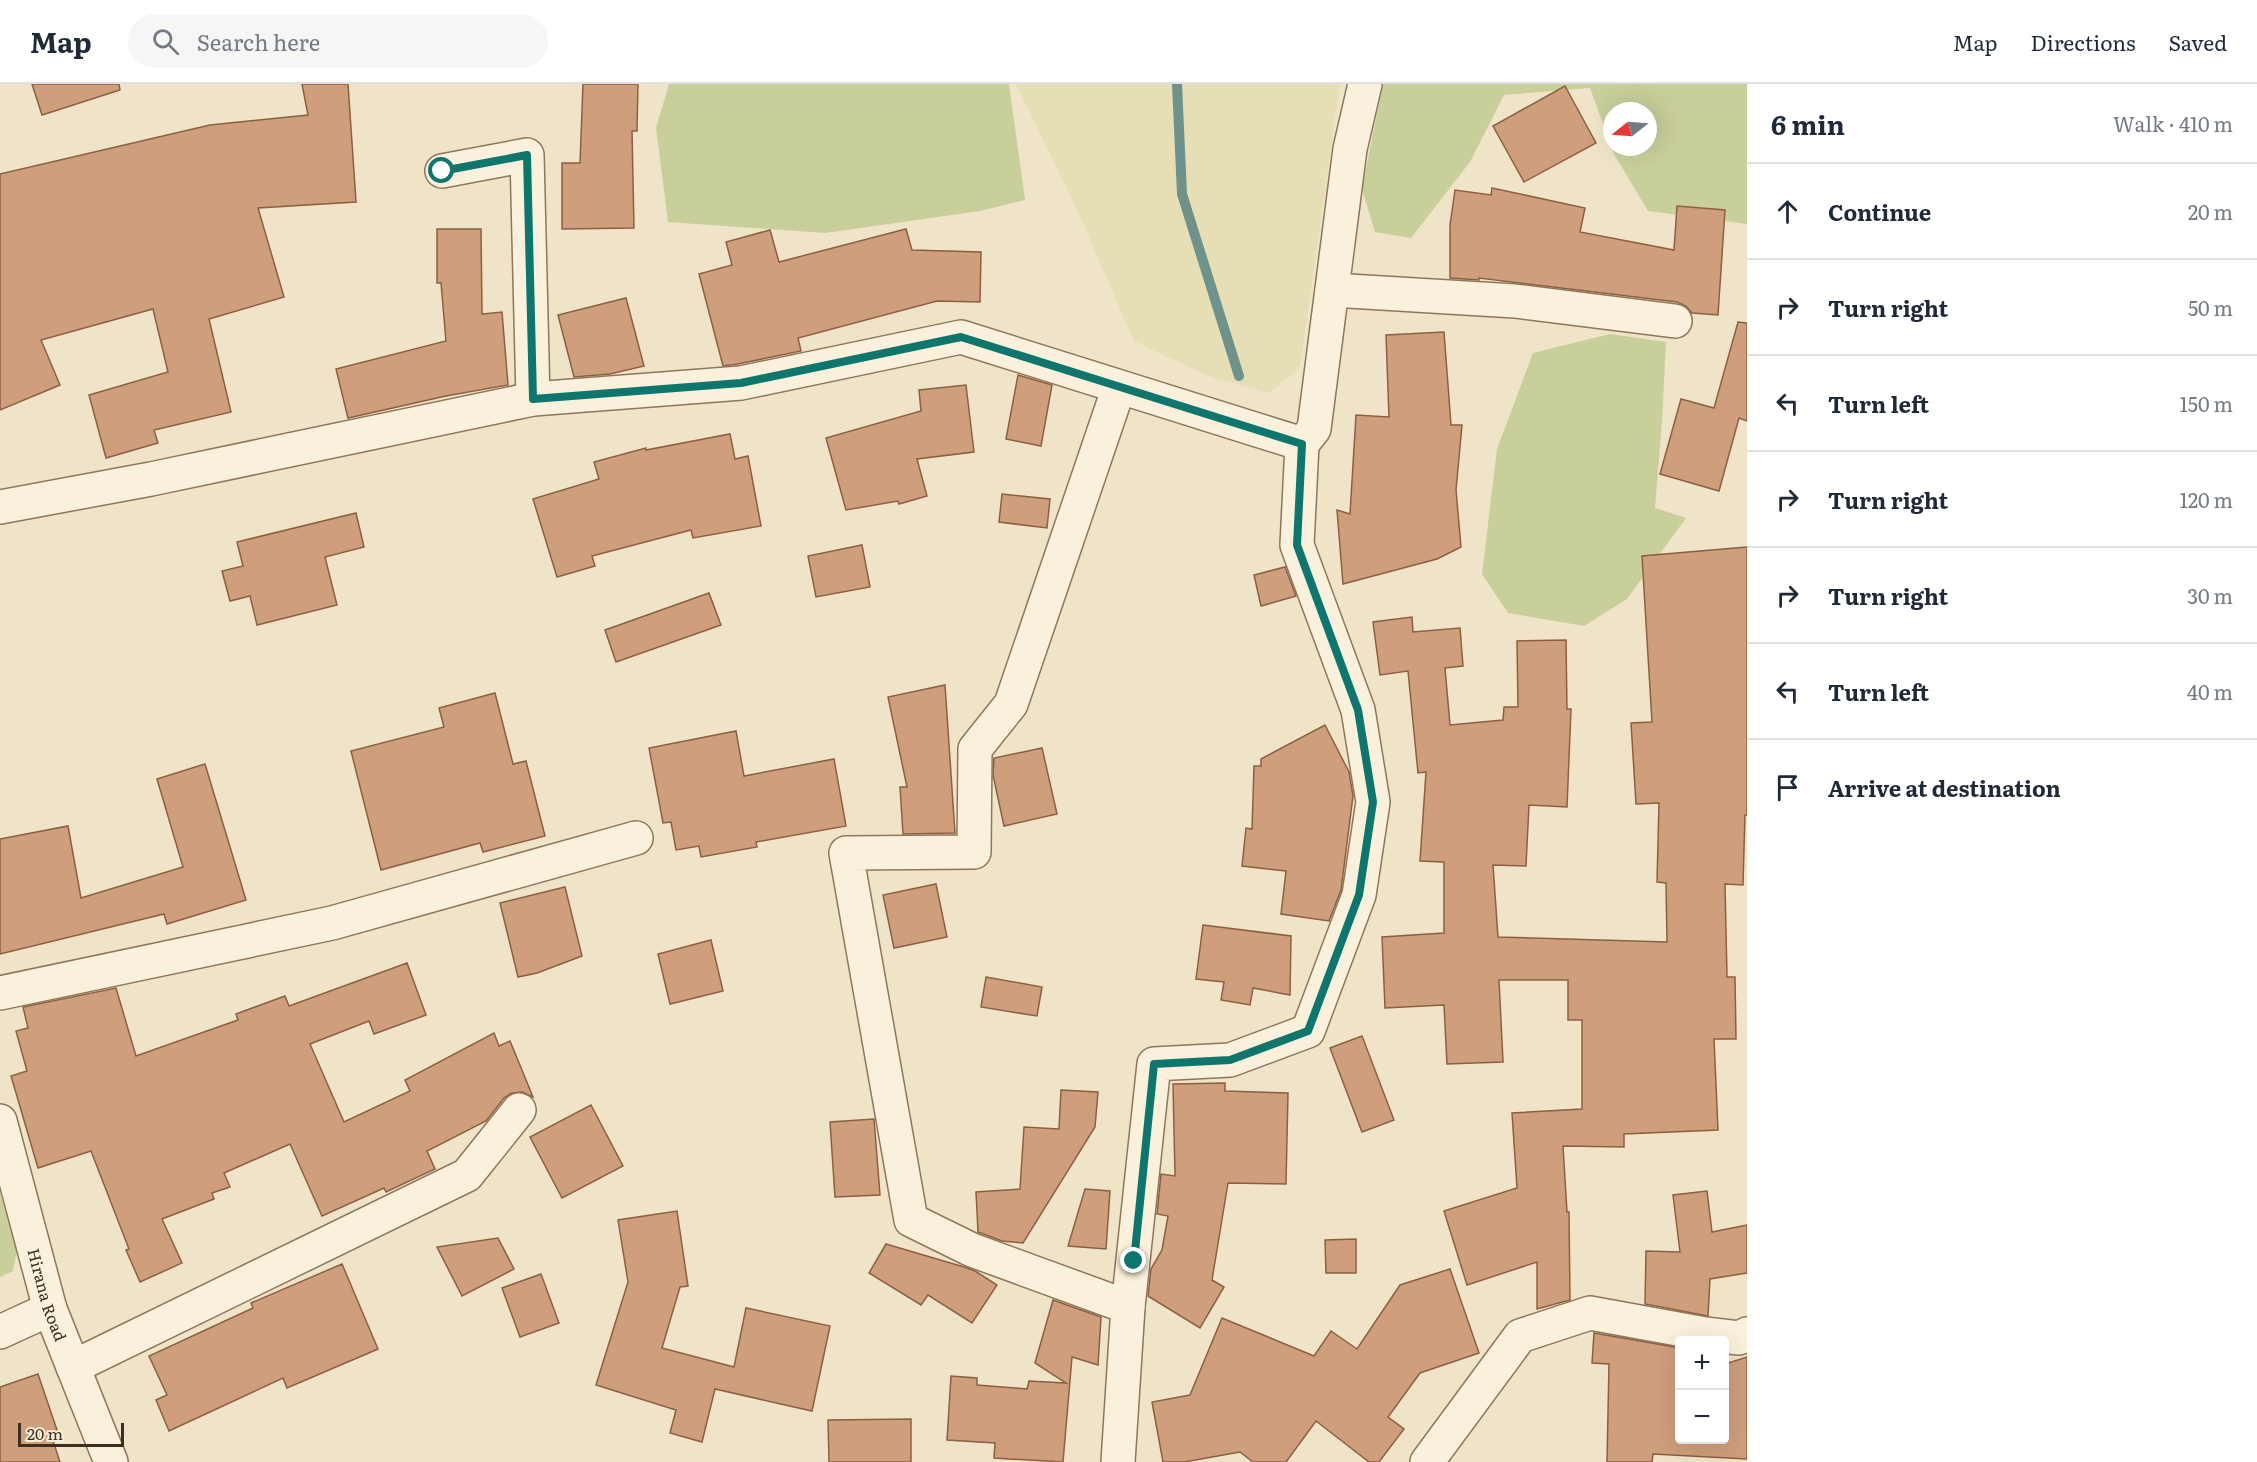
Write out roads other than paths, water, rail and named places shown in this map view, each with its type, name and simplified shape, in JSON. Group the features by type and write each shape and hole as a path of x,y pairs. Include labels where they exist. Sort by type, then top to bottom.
{"street":[{"path":"1119,1462 1128,1307 1154,1064 1230,1060 1308,1031 1359,895 1373,802 1358,710 1297,545 1302,444 1314,429 1350,149 1365,84"},
{"path":"442,171 527,155 533,399"},
{"path":"1332,290 1515,301 1675,321"},
{"path":"0,507 151,479 533,399 741,383 961,337 1302,444"},
{"path":"1119,387 1011,704 975,749 974,852 846,853 911,1220 972,1250 1128,1307"},
{"path":"0,993 332,923 636,838"},
{"path":"73,1367 467,1175 519,1110"},
{"name":"Hirana Road","path":"0,1120 50,1309 111,1462"},
{"path":"0,1332 50,1309"},
{"path":"1436,1461 1520,1336 1590,1313 1705,1334 1738,1338 1747,1334"}],"waterway":[{"path":"1177,84 1182,194 1239,376"}]}
